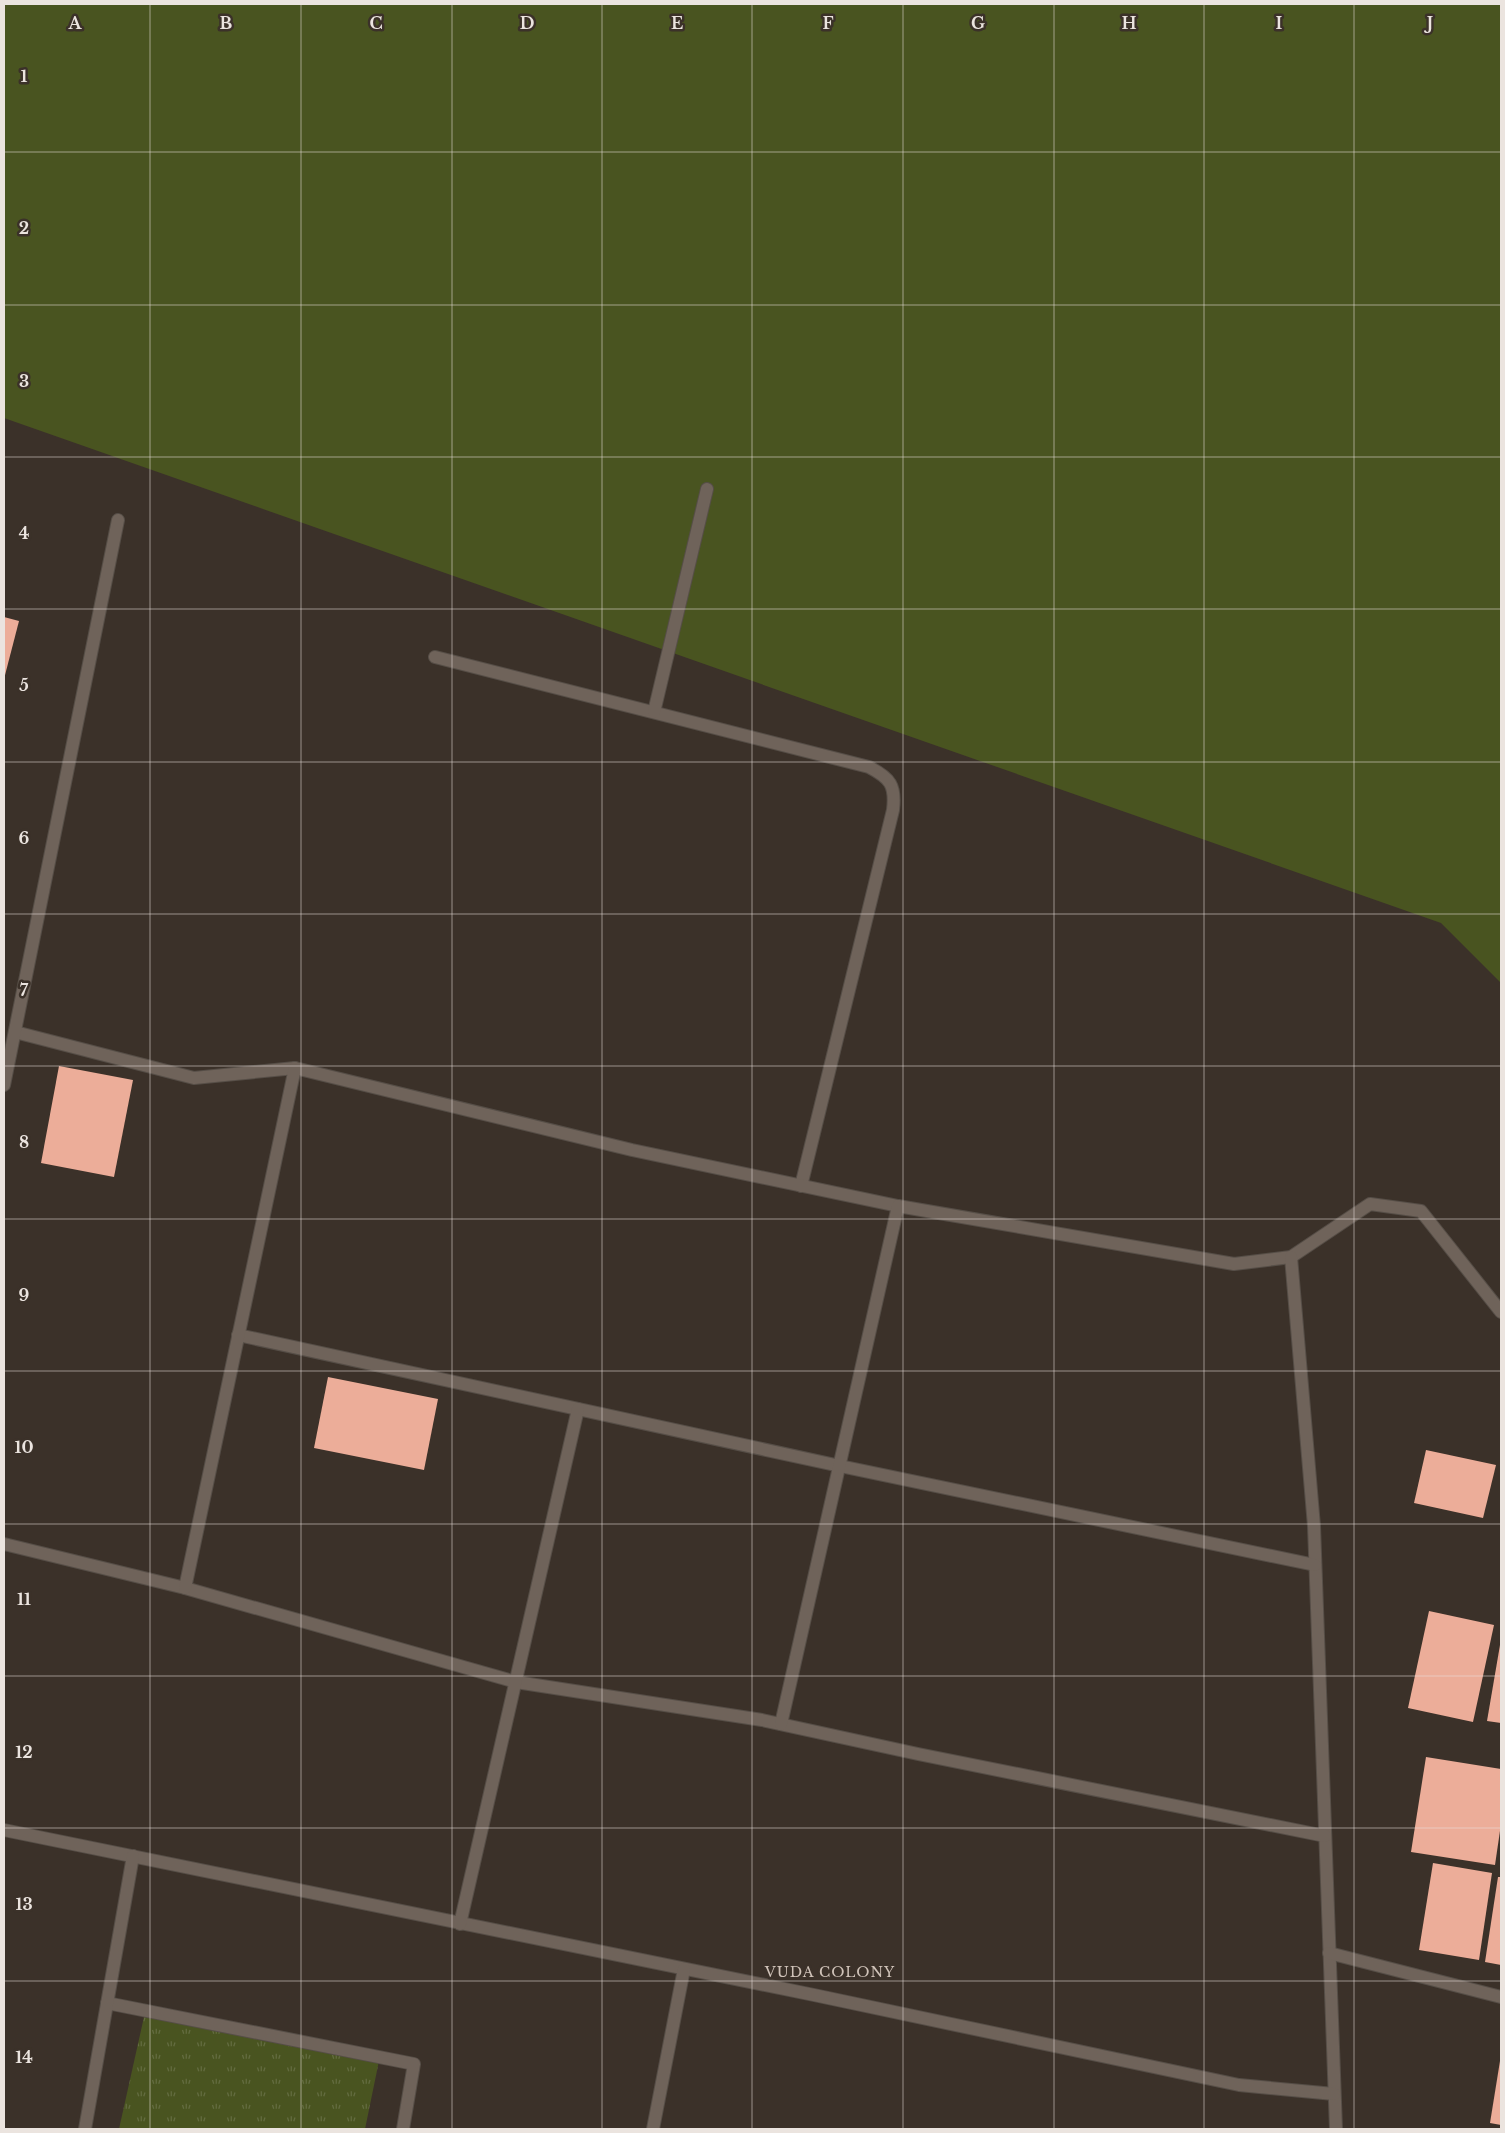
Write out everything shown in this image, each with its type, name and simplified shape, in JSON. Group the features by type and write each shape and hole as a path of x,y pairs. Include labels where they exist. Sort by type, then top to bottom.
{"street":[{"path":"654,712 707,489"},
{"path":"4,1086 118,520"},
{"path":"435,657 869,767 884,775 892,786 895,795 801,1186"},
{"path":"15,1032 194,1078 295,1068 632,1150 801,1186 898,1206 1234,1264 1291,1258 1370,1204 1421,1211 1501,1312"},
{"path":"185,1588 295,1068"},
{"path":"781,1724 898,1206"},
{"path":"1291,1258 1314,1526 1336,2129"},
{"path":"238,1335 840,1466 1315,1565"},
{"path":"460,1924 578,1409"},
{"path":"4,1544 185,1588 516,1682 762,1720 928,1756 1325,1836"},
{"path":"4,1830 1239,2085 1334,2094"},
{"path":"85,2129 133,1856"},
{"path":"1329,1953 1501,1997"},
{"path":"653,2129 684,1969"},
{"path":"107,2003 414,2064 403,2129"}],"green space":[{"path":"4,4 1501,4 1501,983 1441,923 4,418"},
{"path":"146,2008 381,2051 365,2129 119,2129"}],"building":[{"path":"4,617 19,621 4,679"},
{"path":"59,1066 133,1080 114,1177 41,1163"},
{"path":"328,1377 438,1399 424,1470 314,1448"},
{"path":"1426,1450 1496,1465 1483,1518 1414,1503"},
{"path":"1429,1611 1494,1625 1473,1722 1408,1708"},
{"path":"1501,1645 1501,1723 1487,1721"},
{"path":"1426,1757 1501,1769 1501,1824 1495,1865 1411,1852"},
{"path":"1433,1863 1492,1873 1479,1960 1419,1950"},
{"path":"1498,1877 1501,1877 1501,1965 1485,1962"},
{"path":"1501,2061 1501,2125 1490,2123"}],"district":[{"name":"VUDA COLONY","path":"830,1972"}]}
